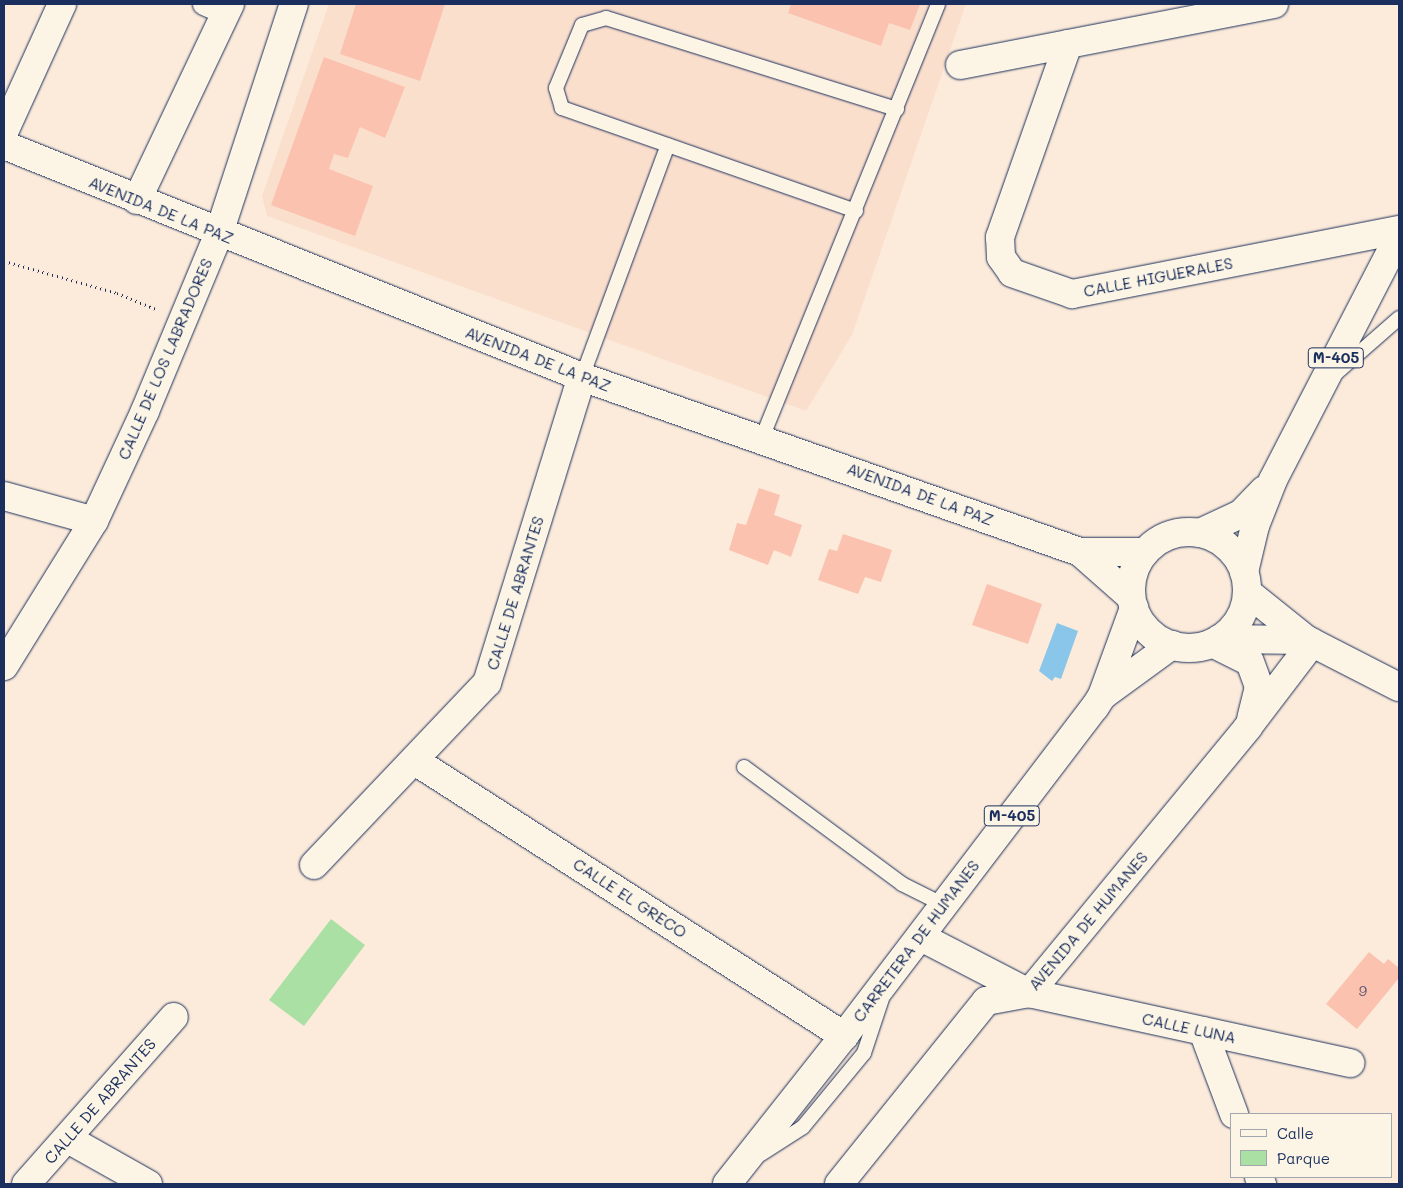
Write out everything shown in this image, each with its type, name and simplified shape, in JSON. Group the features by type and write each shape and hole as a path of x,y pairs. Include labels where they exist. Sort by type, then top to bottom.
{"street":[{"path":"4,132 62,4"},
{"name":"CALLE DE LOS LABRADORES","path":"4,666 94,521 183,319 219,233 294,4"},
{"path":"960,65 1274,4"},
{"path":"137,200 219,7"},
{"name":"CALLE HIGUERALES","path":"1068,44 1000,237 1000,257 1012,274 1072,294 1399,230"},
{"name":"AVENIDA DE LA PAZ","path":"4,146 582,377 762,438 1080,552 1144,552"},
{"name":"M-405","path":"1245,582 1255,526 1274,480 1399,236"},
{"name":"CALLE DE ABRANTES","path":"314,865 415,761 487,683 582,377"},
{"name":"M-405","path":"1200,533 1241,514 1274,480"},
{"path":"4,496 94,521"},
{"path":"1215,641 1239,619 1245,582 1238,558 1227,547 1200,533 1179,532 1160,539 1144,552 1134,573 1132,603 1142,624 1155,637 1172,645 1192,648 1215,641 1310,642"},
{"name":"AVENIDA DE LA PAZ","path":"1080,552 1132,603"},
{"path":"1245,582 1310,642 1399,687"},
{"name":"CARRETERA DE HUMANES","path":"1102,696 1132,603"},
{"name":"AVENIDA DE HUMANES","path":"1215,641 1250,662 1259,687 1248,727"},
{"name":"AVENIDA DE HUMANES","path":"838,1184 986,1001 1029,993 1248,727 1310,642"},
{"name":"CARRETERA DE HUMANES","path":"734,1175 889,978 1102,696 1172,645"},
{"name":"CALLE EL GRECO","path":"415,761 844,1036"},
{"path":"921,936 1029,993"},
{"name":"CALLE LUNA","path":"1029,993 1350,1063"},
{"name":"CALLE DE ABRANTES","path":"26,1184 68,1139 174,1017"},
{"path":"1203,1031 1234,1113"},
{"path":"68,1139 148,1184"}],"lane":[{"path":"762,438 856,211 938,4"},
{"path":"856,211 562,108 556,88 582,24 606,18 897,109"},
{"path":"582,377 668,145"},
{"path":"1322,384 1399,318"},
{"path":"744,767 902,884 944,905"},
{"path":"734,1175 803,1127 864,1053 889,978"}],"path":[{"path":"4,261 117,293 183,319"}],"shaded area":[{"path":"329,4 966,4 852,335 806,411 267,216 262,196"}],"green space":[{"path":"331,919 365,945 304,1026 269,1000"}],"water":[{"path":"1057,623 1078,631 1061,679 1055,677 1052,681 1039,671"}],"building":[{"path":"356,4 445,4 420,81 340,54"},
{"path":"791,4 920,4 910,30 889,23 881,46 788,13"},
{"path":"324,57 405,87 385,138 360,127 348,158 334,154 329,169 373,186 355,236 271,205"},
{"path":"759,488 780,495 774,515 802,525 791,557 774,550 768,565 729,550 737,523 746,525"},
{"path":"843,534 892,550 881,582 865,577 858,594 818,580 829,549 837,551"},
{"path":"987,584 1042,604 1028,644 972,625"},
{"path":"1369,952 1384,964 1388,959 1399,968 1399,978 1357,1029 1326,1004"}]}
